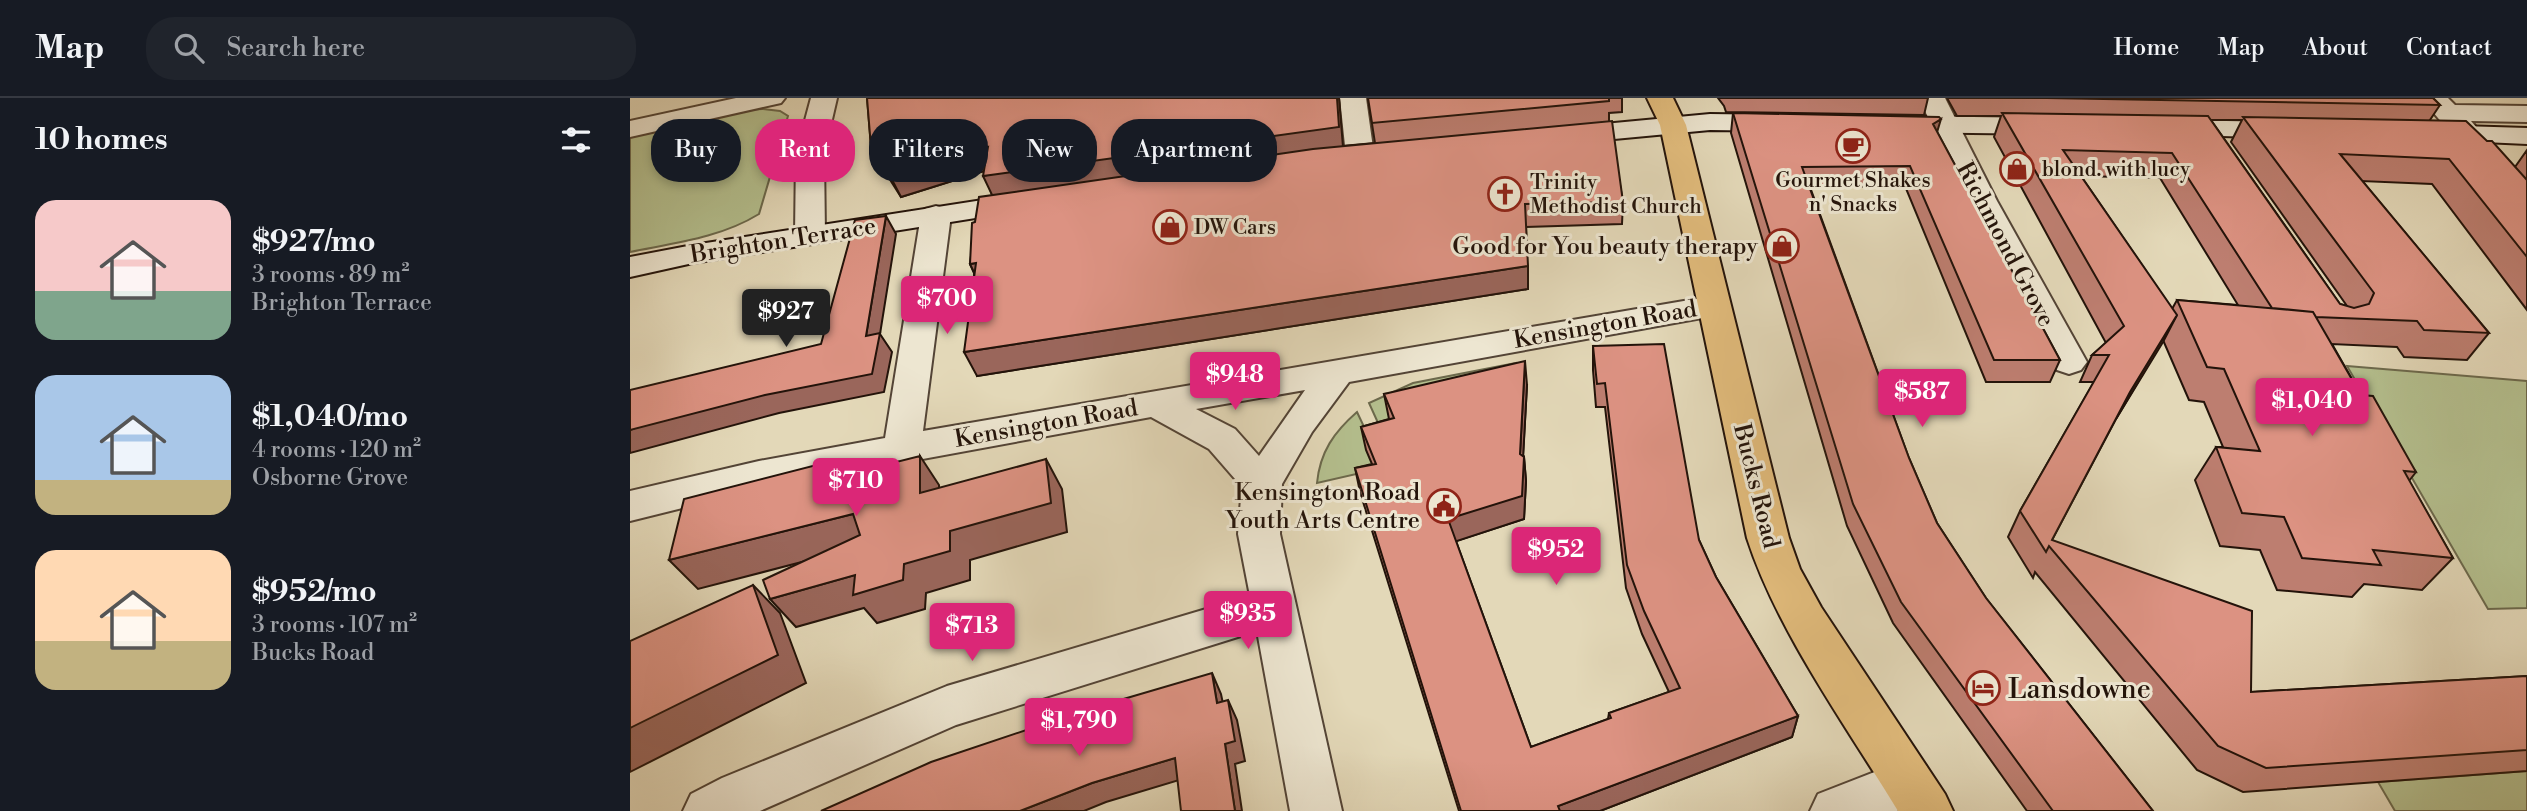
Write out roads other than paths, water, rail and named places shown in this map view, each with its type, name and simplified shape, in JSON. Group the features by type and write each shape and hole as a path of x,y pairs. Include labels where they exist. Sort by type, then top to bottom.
{"main road":[{"name":"Bucks Road","path":"1667,111 1768,538 1779,571 1805,620 1917,797"}],"street":[{"path":"630,130 772,98"},
{"path":"810,235 810,154 824,98"},
{"path":"1353,98 1361,155"},
{"path":"2441,106 2527,114"},
{"path":"2441,106 2489,158 2527,205"},
{"path":"1538,138 1667,111 1807,123"},
{"path":"1868,124 1938,111 2068,127"},
{"name":"Richmond Grove","path":"1938,111 2069,362"},
{"path":"2137,128 2322,131"},
{"path":"2205,129 2227,161"},
{"path":"2402,132 2527,136"},
{"name":"Brighton Terrace","path":"630,267 810,235 1052,198"},
{"path":"902,448 936,215"},
{"name":"Kensington Road","path":"630,506 759,475 902,448 1713,306"},
{"path":"1316,811 1272,608 1259,534 1262,484 1298,425 1339,370"},
{"path":"1157,404 1222,439 1262,484"},
{"path":"709,811 740,795 947,707 1272,608"},
{"path":"1836,811 1917,797"}],"place":[{"name":"Gourmet Shakes n' Snacks","path":"1853,146"},
{"name":"blond. with lucy","path":"2017,169"},
{"name":"Trinity Methodist Church","path":"1505,194"},
{"name":"DW Cars","path":"1170,227"},
{"name":"Good for You beauty therapy","path":"1782,246"},
{"name":"Kensington Road Youth Arts Centre","path":"1444,506"},
{"name":"Lansdowne","path":"1983,688"}]}
